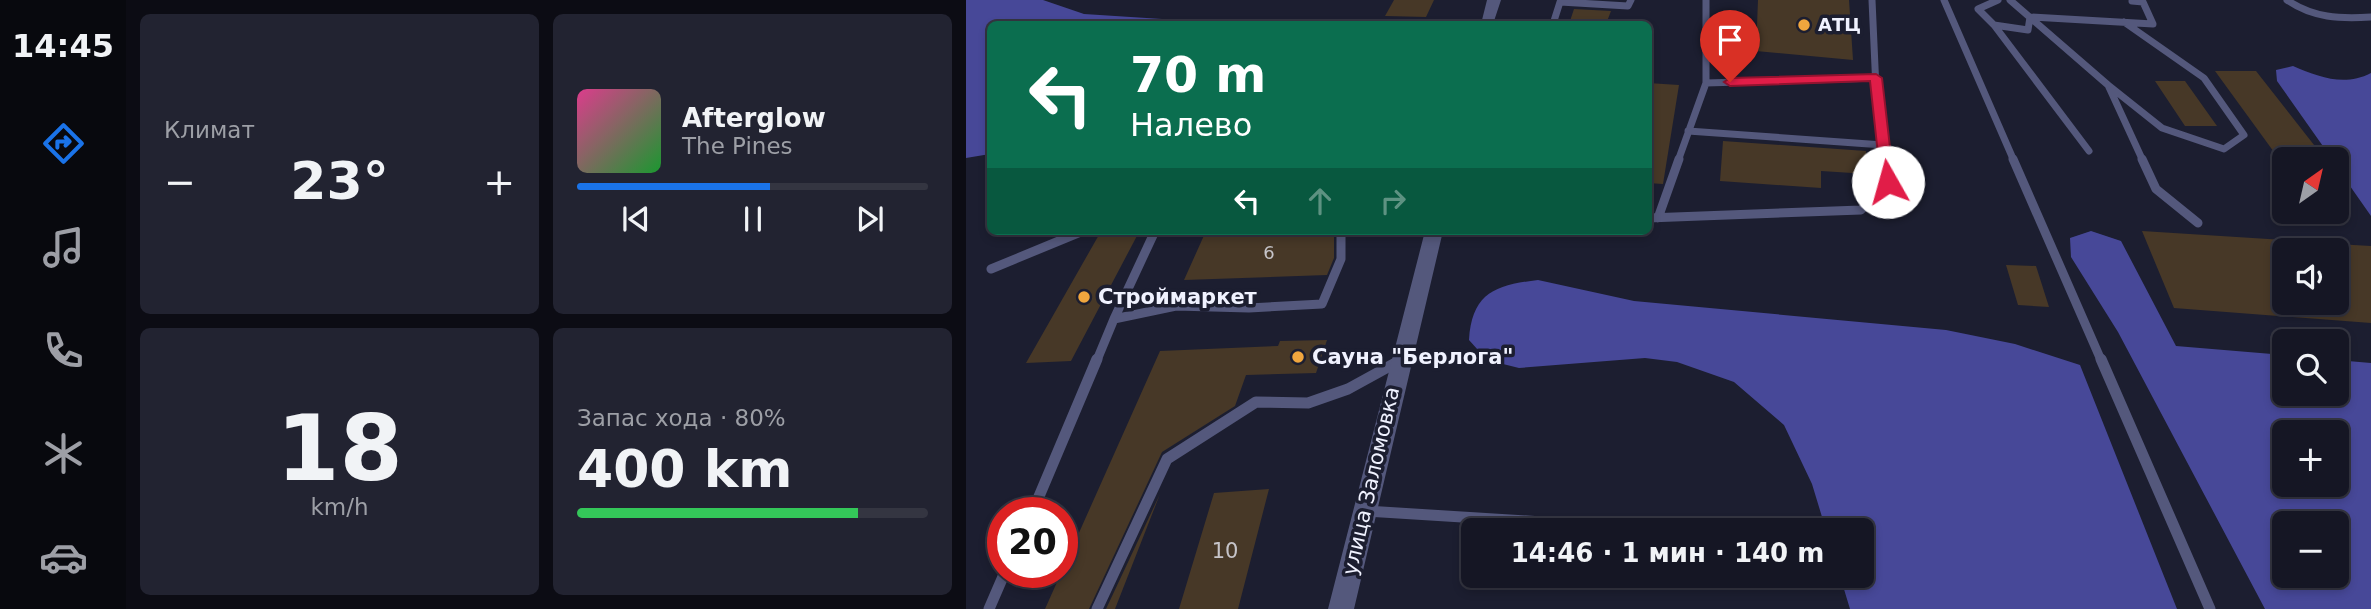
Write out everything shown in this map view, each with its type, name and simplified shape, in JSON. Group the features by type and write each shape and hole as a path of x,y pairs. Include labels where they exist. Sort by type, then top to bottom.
{"street":[{"path":"1488,21 1494,0"},
{"name":"улица Заломовка","path":"1340,609 1366,511 1399,361 1433,235"}],"lane":[{"path":"1554,21 1560,2 1628,6 1631,0"},
{"path":"1706,0 1706,83 1653,218 1861,210 1888,182 1876,78 1872,0"},
{"path":"1944,0 2210,609"},
{"path":"1998,0 1978,9 1994,25 2090,151"},
{"path":"2010,0 2162,128 2224,149 2244,135 2204,78 2124,22"},
{"path":"2287,0 2317,15 2335,19 2371,17"},
{"path":"2030,17 2152,23 2143,2 2132,1"},
{"path":"1994,25 2028,30 2030,17"},
{"path":"1706,83 1876,78"},
{"path":"2108,85 2156,189 2199,223"},
{"path":"1688,131 1883,145"},
{"path":"991,270 1074,235"},
{"path":"1038,497 1114,319 1154,235"},
{"path":"1114,319 1176,306 1249,308 1322,304 1336,274 1344,245 1342,235"},
{"path":"1097,609 1167,459 1256,402 1308,403 1348,389 1399,361"},
{"path":"1366,511 1478,518"},
{"path":"989,609 998,588"}],"shaded area":[{"path":"966,0 1043,0 1084,14 1173,21 987,21 987,154 966,158"},
{"path":"2293,66 2322,77 2341,80 2371,73 2371,216 2349,185 2349,147 2324,147 2277,81 2276,70"},
{"path":"2091,231 2121,241 2176,346 2272,354 2272,406 2349,406 2349,361 2371,363 2371,609 2265,609 2118,332 2071,257 2070,238"},
{"path":"1538,280 1634,301 1946,330 2015,344 2080,365 2177,609 1850,609 1844,588 1874,588 1874,518 1822,518 1812,484 1784,425 1734,382 1677,362 1645,358 1519,368 1487,360 1469,340 1471,324 1481,302 1489,294 1510,285"}],"building":[{"path":"1394,0 1434,0 1426,17 1385,16"},
{"name":"АТЦ","path":"1758,0 1849,0 1853,60 1756,51"},
{"path":"1574,9 1611,11 1607,21 1570,21"},
{"path":"2215,71 2256,71 2316,147 2272,147 2272,149"},
{"path":"2155,81 2185,81 2217,126 2185,126"},
{"path":"1652,83 1679,85 1663,184 1652,183"},
{"path":"1723,141 1866,151 1868,174 1821,171 1821,188 1720,181"},
{"path":"2142,231 2272,239 2272,315 2349,315 2349,245 2371,246 2371,323 2174,308"},
{"name":"Строймаркет","path":"1099,235 1137,235 1071,361 1026,363"},
{"path":"1204,235 1334,235 1334,258 1327,275 1184,280"},
{"path":"2006,265 2036,266 2049,307 2018,305"},
{"path":"1327,340 1316,373 1246,375 1235,406 1162,452 1089,609 1045,609 1054,588 1078,588 1078,535 1160,351 1278,346 1280,341"},
{"path":"1269,489 1238,609 1179,609 1214,493"},
{"path":"1160,494 1115,609 1106,609"}],"place":[{"name":"АТЦ","path":"1804,25"},
{"name":"Строймаркет","path":"1084,297"},
{"name":"Сауна \"Берлога\"","path":"1298,357"}],"route":[{"path":"1730,82 1876,78 1888,182"}]}
